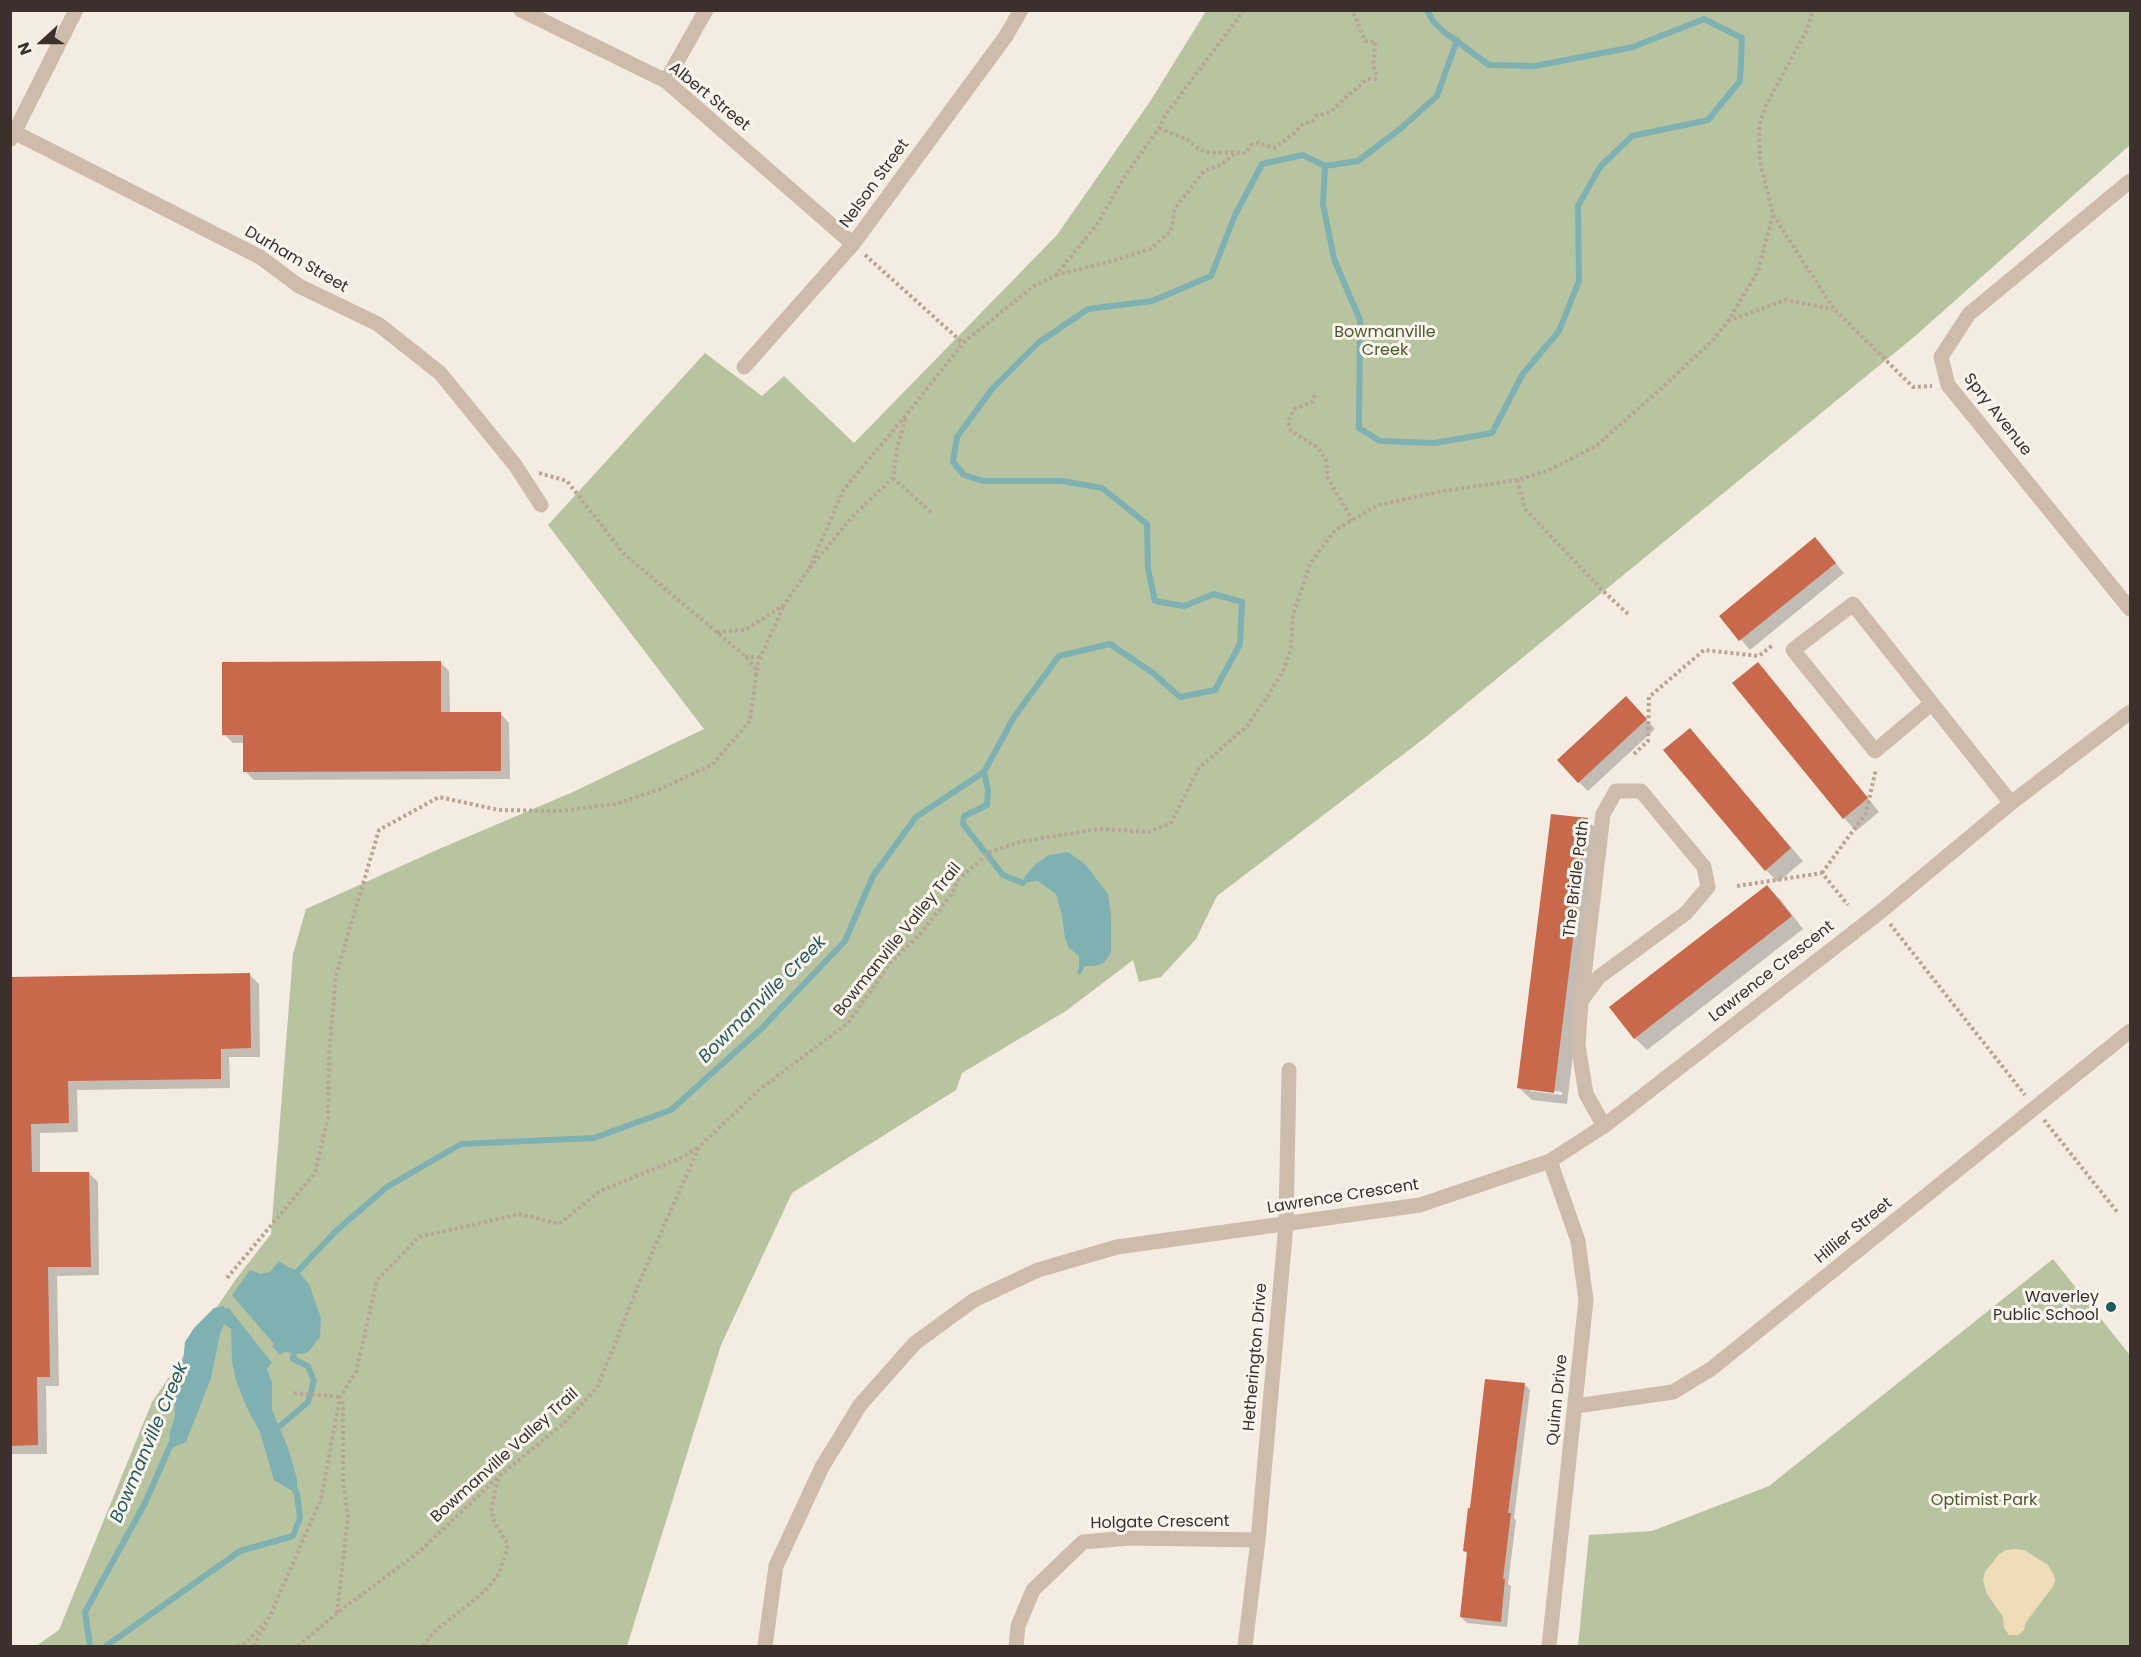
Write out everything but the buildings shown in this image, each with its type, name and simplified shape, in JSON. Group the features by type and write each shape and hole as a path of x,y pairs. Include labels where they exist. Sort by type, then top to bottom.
{"street":[{"path":"12,134 76,10"},
{"name":"Albert Street","path":"521,10 666,81 853,244"},
{"path":"666,81 706,10"},
{"name":"Nelson Street","path":"744,368 853,244 1006,36 1021,10"},
{"name":"Durham Street","path":"12,134 260,257 299,286 378,324 440,373 515,465 541,505"},
{"name":"Spry Avenue","path":"2130,181 1969,314 1941,357 1948,385 2130,609"},
{"path":"1931,704 1875,751 1793,650 1853,604 2011,803"},
{"name":"Lawrence Crescent","path":"765,1647 776,1566 822,1467 860,1405 915,1343 974,1300 1038,1270 1117,1247 1420,1205 1550,1161 1604,1126 1880,912 2011,803 2130,712"},
{"name":"The Bridle Path","path":"1581,1001 1599,977 1686,913 1708,887 1704,867 1641,791 1616,791 1603,814 1581,1001 1578,1045 1586,1094 1604,1126"},
{"name":"Hillier Street","path":"1575,1406 1673,1392 1711,1369 2130,1031"},
{"name":"Hetherington Drive","path":"1245,1647 1258,1540 1286,1224 1289,1070"},
{"name":"Quinn Drive","path":"1549,1647 1586,1300 1578,1241 1550,1161"},
{"name":"Holgate Crescent","path":"1016,1647 1018,1626 1033,1590 1083,1542 1130,1538 1258,1540"}],"path":[{"path":"1055,276 1098,224 1125,176 1159,128 1166,114 1244,10"},
{"path":"1159,128 1188,140 1207,152 1246,153 1251,145 1258,143 1274,148 1295,133 1303,124 1312,122 1316,116 1330,112 1367,79 1375,79 1377,75 1373,66 1376,42 1365,41 1355,16 1350,10"},
{"name":"Bowmanville Valley Trail","path":"298,1647 337,1613 419,1552 498,1477 564,1423 597,1388 644,1271 699,1147 760,1089 848,1023 890,963 920,934 951,895 959,879 990,852 1023,841 1100,829 1149,832 1172,823 1199,768 1246,726 1284,669 1291,648 1293,615 1310,564 1335,530 1378,505 1443,491 1517,480 1548,471 1596,446 1714,339 1728,321 1758,271 1773,215 1760,161 1759,126 1766,105 1807,30 1813,10"},
{"path":"809,569 844,489 963,343 1034,286 1055,276 1150,249 1170,231 1175,208 1204,171 1221,165 1236,152"},
{"path":"1773,215 1834,309 1913,387 1948,385"},
{"path":"853,244 963,343"},
{"path":"1728,321 1785,300 1834,309"},
{"path":"1315,395 1312,402 1294,409 1288,422 1291,431 1318,448 1326,459 1328,478 1352,520"},
{"path":"226,1278 315,1173 328,1118 329,1054 336,975 379,830 439,797 499,810 559,811 616,804 660,789 712,765 750,721 758,663 784,605 809,569 853,516 893,478 897,449 907,414"},
{"path":"515,465 567,481 624,554 745,657 757,676"},
{"path":"893,478 931,512"},
{"path":"1517,480 1526,510 1628,614"},
{"path":"717,632 745,630 784,605"},
{"path":"1634,754 1648,741 1648,697 1704,650 1759,656 1774,644"},
{"path":"745,657 761,657"},
{"path":"1737,886 1822,873 1866,813 1876,769"},
{"path":"1822,873 1848,905"},
{"path":"1880,912 2118,1214"},
{"path":"254,1647 321,1499 340,1397 356,1372 377,1280 419,1237 519,1214 559,1224 600,1191 683,1157 699,1147"},
{"path":"294,1393 340,1397"},
{"path":"337,1613 348,1516 343,1483 343,1407 340,1397"},
{"path":"423,1647 434,1632 484,1592 499,1574 508,1545 495,1525 491,1511 498,1477"},
{"path":"237,1647 243,1645 269,1618"}],"green space":[{"name":"Bowmanville Creek","path":"1206,11 2130,11 2130,145 1914,337 1422,740 1217,896 1196,939 1161,977 1139,982 1133,960 1066,1011 962,1073 956,1090 792,1193 721,1345 627,1646 36,1646 59,1630 152,1402 236,1279 271,1234 293,954 306,909 573,792 704,729 548,525 705,353 762,396 784,376 854,443 1057,235 1151,100"},
{"name":"Optimist Park","path":"2053,1259 2130,1355 2130,1646 1578,1646 1589,1535 1652,1531 1769,1486"}],"sand":[{"path":"2006,1550 2024,1550 2048,1565 2055,1581 2026,1622 2024,1630 2018,1635 2009,1635 2004,1628 2003,1617 1987,1594 1983,1580 1985,1572 1999,1554"}],"water":[{"path":"1068,852 1085,864 1108,894 1111,915 1111,953 1104,963 1085,966 1080,975 1077,973 1079,956 1069,948 1065,938 1056,894 1038,881 1023,883 1025,876 1037,863 1049,855"},
{"path":"279,1261 298,1271 309,1284 321,1318 320,1337 309,1351 303,1354 284,1352 280,1355 272,1346 274,1344 232,1295 250,1270 261,1274 270,1272"},
{"name":"Bowmanville Creek","path":"223,1306 226,1309 228,1307 272,1363 267,1369 272,1383 272,1410 288,1448 297,1479 297,1494 274,1480 260,1432 236,1380 232,1361 231,1329 224,1324 211,1378 186,1442 169,1449 170,1432 175,1416 174,1397 182,1373 185,1342 194,1328 214,1308"}],"waterway":[{"name":"Bowmanville Creek","path":"298,1271 337,1230 387,1187 461,1144 594,1138 671,1110 761,1029 845,941 873,876 916,817 984,772 1014,717 1059,656 1110,644 1153,673 1180,697 1215,690 1240,644 1242,602 1214,594 1184,606 1155,601 1148,569 1147,524 1102,488 1062,481 983,481 964,475 953,462 957,437 992,389 1038,343 1088,309 1152,301 1211,276 1235,215 1262,164 1303,155 1325,166 1323,204 1334,259 1360,320 1359,428 1380,441 1435,443 1492,433 1522,375 1559,331 1579,281 1578,206 1600,167 1632,136 1708,120 1740,81 1742,38 1704,19 1633,47 1535,66 1489,65 1443,31 1433,21 1427,10"},
{"name":"Bowmanville Creek","path":"1325,166 1358,161 1400,129 1437,96 1457,40"},
{"path":"984,772 988,790 987,805 964,816 963,824 1003,875 1023,883"},
{"path":"272,1427 280,1426 308,1402 314,1381 308,1366 293,1359 294,1353"},
{"name":"Bowmanville Creek","path":"90,1646 85,1612 145,1503 171,1444"},
{"name":"Bowmanville Creek","path":"106,1646 240,1551 293,1536 300,1518 295,1489"}],"place":[{"name":"Waverley Public School","path":"2111,1307"}]}
